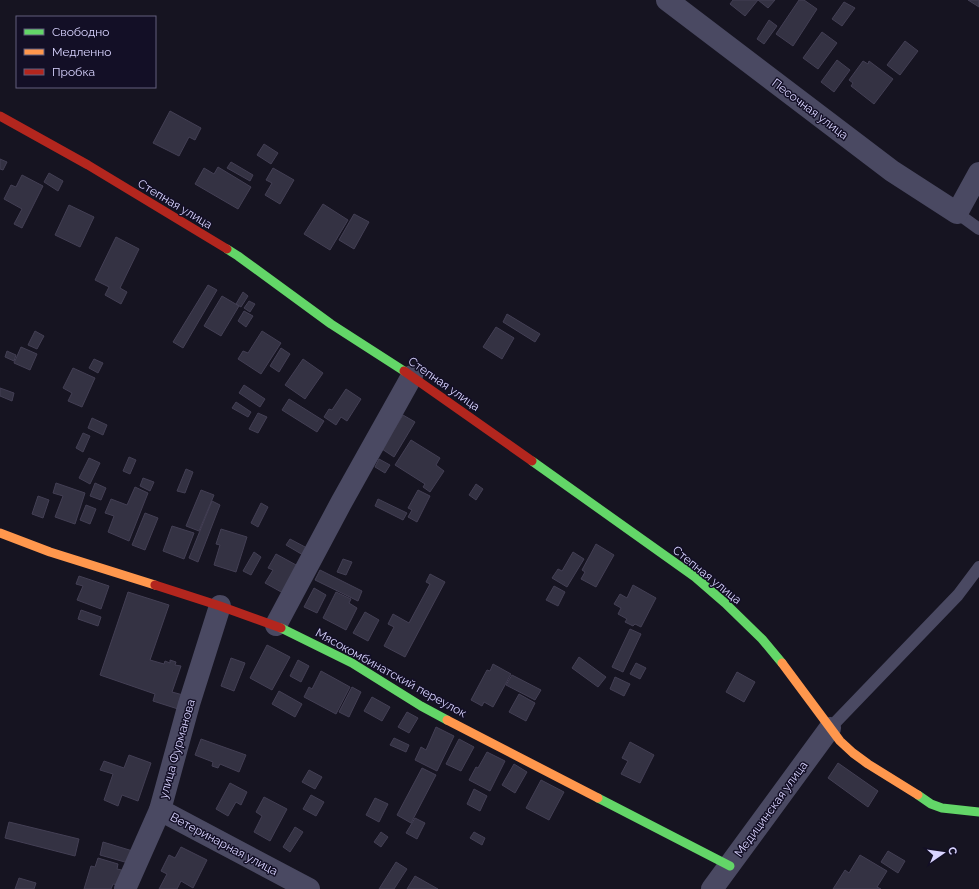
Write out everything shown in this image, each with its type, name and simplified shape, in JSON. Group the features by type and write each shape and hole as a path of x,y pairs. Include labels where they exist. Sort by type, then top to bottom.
{"street":[{"name":"Песочная улица","path":"667,0 892,171 957,213"},
{"name":"Степная улица","path":"0,116 88,166 238,256 331,324 412,376 695,577 725,603 762,639 789,672 840,741 853,753 931,804 942,808 979,812"},
{"path":"957,213 979,173"},
{"path":"276,625 341,503 412,376"},
{"name":"Мясокомбинатский переулок","path":"0,534 50,552 276,625 352,663 421,706 730,866"},
{"name":"улица Фурманова","path":"125,889 160,810 189,704 220,606"},
{"name":"Медицинская улица","path":"712,889 830,728"},
{"name":"Ветеринарная улица","path":"160,810 309,889"}],"lane":[{"path":"957,213 979,230"},
{"path":"830,728 958,596 979,567"}],"building":[{"path":"733,0 758,0 745,16 730,4"},
{"path":"758,0 775,0 768,8"},
{"path":"799,0 804,0 817,9 793,46 776,34"},
{"path":"968,0 979,0 979,7"},
{"path":"844,2 855,8 842,26 832,19"},
{"path":"769,20 777,26 764,44 757,39"},
{"path":"822,32 837,43 818,69 803,58"},
{"path":"905,41 918,51 900,75 887,65"},
{"path":"837,60 850,70 834,92 821,82"},
{"path":"863,61 868,64 869,61 893,79 874,104 851,86 853,83 849,80"},
{"path":"170,111 201,128 195,140 189,137 179,156 153,143"},
{"path":"264,144 278,153 271,164 257,155"},
{"path":"0,159 7,162 3,170 0,169"},
{"path":"231,162 253,175 250,181 227,168"},
{"path":"218,167 251,187 238,209 195,184 204,168 214,174"},
{"path":"273,168 294,180 280,204 265,195 272,183 266,180"},
{"path":"49,173 63,181 58,191 44,182"},
{"path":"22,175 43,186 22,228 14,224 22,209 4,199 11,185 16,187"},
{"path":"323,204 348,220 330,250 304,234"},
{"path":"69,205 94,217 80,247 55,235"},
{"path":"354,214 369,222 354,249 339,240"},
{"path":"116,237 139,249 120,288 127,292 121,304 105,295 109,287 95,280"},
{"path":"208,285 217,290 183,348 173,342"},
{"path":"243,292 248,296 241,307 236,304"},
{"path":"222,296 239,306 221,336 204,326"},
{"path":"249,301 255,304 250,312 244,308"},
{"path":"244,311 253,316 246,327 238,321"},
{"path":"507,314 540,334 535,342 503,322"},
{"path":"496,327 514,338 502,359 483,347"},
{"path":"35,331 44,336 37,349 28,345"},
{"path":"262,331 281,343 261,374 238,359 243,351 248,353"},
{"path":"21,347 37,354 30,370 14,363"},
{"path":"281,348 290,354 279,372 270,366"},
{"path":"7,351 16,355 14,361 5,357"},
{"path":"94,359 103,363 98,373 89,368"},
{"path":"303,359 323,373 305,399 285,385"},
{"path":"73,368 95,378 82,407 68,401 72,393 63,388"},
{"path":"244,385 265,399 260,407 239,393"},
{"path":"0,388 14,393 12,401 0,396"},
{"path":"346,389 361,399 347,421 341,417 336,425 324,417 329,409 332,410"},
{"path":"289,399 324,421 317,432 282,410"},
{"path":"236,402 251,412 248,417 232,408"},
{"path":"258,413 267,417 258,433 249,429"},
{"path":"403,415 415,422 394,457 382,449"},
{"path":"92,418 107,425 103,435 88,428"},
{"path":"83,433 90,436 83,452 76,448"},
{"path":"411,440 440,458 436,465 444,471 430,492 423,487 425,484 395,465"},
{"path":"129,457 136,460 130,474 123,471"},
{"path":"89,458 100,463 90,484 79,478"},
{"path":"379,459 390,465 385,473 375,467"},
{"path":"186,469 193,472 185,493 177,491"},
{"path":"143,478 154,482 150,491 140,486"},
{"path":"56,483 85,493 75,524 55,517 63,496 53,493"},
{"path":"95,483 106,488 101,500 90,496"},
{"path":"476,484 483,489 476,500 469,495"},
{"path":"135,487 148,493 129,541 108,532 114,516 105,513 111,499 127,505"},
{"path":"201,490 214,495 199,531 186,526"},
{"path":"418,490 430,496 417,522 408,517 412,510 408,508"},
{"path":"38,496 49,500 43,518 32,514"},
{"path":"378,499 407,513 403,520 375,506"},
{"path":"212,501 220,505 198,562 189,558"},
{"path":"261,503 268,507 258,527 251,523"},
{"path":"86,505 96,509 90,524 80,520"},
{"path":"145,513 158,518 145,550 132,545"},
{"path":"172,526 194,533 184,559 163,551"},
{"path":"221,529 247,537 236,572 214,565 220,545 216,544"},
{"path":"290,539 307,548 303,555 286,545"},
{"path":"596,544 614,555 596,587 581,579 585,572 582,570"},
{"path":"254,552 261,557 251,575 243,571"},
{"path":"573,552 584,559 567,587 552,578 558,569 562,571"},
{"path":"276,554 298,566 283,593 265,583 273,570 268,568"},
{"path":"343,559 352,562 346,575 337,572"},
{"path":"320,570 362,591 358,601 315,580"},
{"path":"430,574 445,582 405,657 384,646 394,627 388,624 393,614 409,623 430,584 426,582"},
{"path":"79,576 109,586 101,609 77,600 83,586 76,584"},
{"path":"633,585 656,598 641,627 635,624 633,626 625,622 627,619 618,614 621,608 614,604 620,594 627,598"},
{"path":"554,586 565,592 558,606 546,600"},
{"path":"314,588 326,595 317,613 304,607"},
{"path":"128,592 169,605 150,660 164,664 165,661 170,663 170,660 176,662 175,665 181,666 172,692 183,695 178,709 153,701 155,694 100,675"},
{"path":"336,592 351,599 349,603 357,608 346,630 323,618"},
{"path":"81,610 101,617 98,626 78,619"},
{"path":"365,612 379,620 368,641 353,633"},
{"path":"630,629 641,634 623,672 612,667"},
{"path":"267,645 290,657 272,690 250,678"},
{"path":"579,657 606,677 598,687 572,668"},
{"path":"231,658 245,663 234,691 221,686"},
{"path":"298,660 309,666 301,682 290,676"},
{"path":"636,663 646,668 640,679 630,674"},
{"path":"493,664 511,674 493,707 484,702 482,706 471,700 487,670 490,671"},
{"path":"321,671 350,687 336,714 304,697 309,687 312,689"},
{"path":"737,672 755,682 744,702 726,692"},
{"path":"512,675 541,690 535,700 506,685"},
{"path":"615,677 630,684 624,696 610,689"},
{"path":"352,687 361,692 349,717 339,712"},
{"path":"279,691 302,704 295,717 272,704"},
{"path":"519,694 535,703 526,721 509,712"},
{"path":"372,697 390,707 382,721 364,711"},
{"path":"407,712 418,718 409,733 398,727"},
{"path":"436,727 454,736 437,771 415,760 421,747 426,750"},
{"path":"394,738 409,745 406,752 390,745"},
{"path":"201,739 246,755 239,772 220,764 218,768 212,766 213,762 195,755"},
{"path":"459,739 474,747 461,771 446,764"},
{"path":"630,742 654,755 640,783 621,774 628,761 622,758"},
{"path":"487,752 505,761 490,791 469,780"},
{"path":"129,755 151,763 138,801 122,795 118,806 104,800 113,774 100,770 104,761 124,768"},
{"path":"838,763 878,791 868,807 828,778"},
{"path":"514,764 527,772 515,793 502,785"},
{"path":"422,768 436,775 411,823 397,815"},
{"path":"309,770 322,777 315,789 302,782"},
{"path":"541,780 564,792 549,820 526,808"},
{"path":"230,783 247,792 241,805 236,802 228,816 216,809"},
{"path":"474,789 487,796 480,811 467,804"},
{"path":"311,795 324,802 316,816 303,809"},
{"path":"264,797 287,809 270,841 254,832 262,816 256,812"},
{"path":"375,798 388,804 379,822 366,815"},
{"path":"415,818 425,823 417,839 406,833"},
{"path":"9,822 79,839 75,856 5,838"},
{"path":"295,827 303,832 290,852 283,847"},
{"path":"381,832 388,837 381,847 374,842"},
{"path":"474,832 485,838 482,845 470,838"},
{"path":"103,842 136,852 132,864 100,855"},
{"path":"181,847 207,860 193,888 181,881 177,889 159,889 167,874 161,871 169,855 175,858"},
{"path":"888,851 905,861 898,873 881,862"},
{"path":"860,855 887,871 877,887 881,889 833,889 845,870 849,873"},
{"path":"98,858 118,864 117,869 126,871 121,886 113,884 111,889 84,889 91,866 95,867"},
{"path":"396,862 407,869 394,889 379,889"},
{"path":"415,876 438,889 407,889"},
{"path":"19,878 36,883 34,889 15,889"}],"traffic: fast":[{"path":"227,249 331,324 404,371"},
{"path":"532,461 695,577 725,603 762,639 782,663"},
{"path":"281,628 352,663 421,706 447,720"},
{"path":"918,795 931,804 942,808 979,812"},
{"path":"598,798 730,866"}],"traffic: slow":[{"path":"0,533 50,552 155,585"},
{"path":"782,663 840,741 868,764 918,795"},
{"path":"447,720 598,798"}],"traffic: jam":[{"path":"0,116 88,165 227,249"},
{"path":"404,371 532,461"},
{"path":"155,585 281,628"}]}
